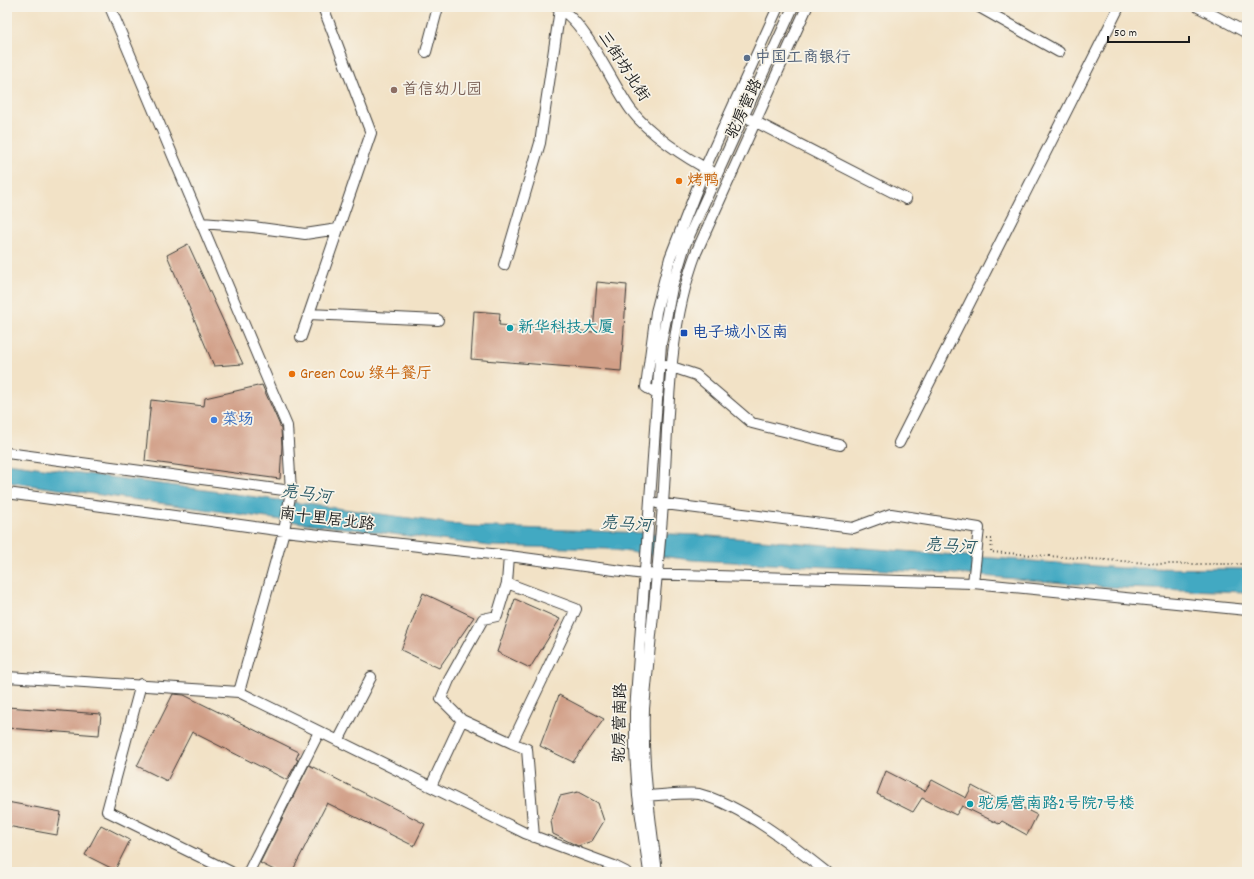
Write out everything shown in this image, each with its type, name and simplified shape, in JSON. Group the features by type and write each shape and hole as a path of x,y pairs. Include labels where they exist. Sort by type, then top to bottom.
{"street":[{"path":"110,7 287,426 291,491 284,531 239,692"},
{"path":"301,336 371,133 323,7"},
{"path":"426,52 438,7"},
{"path":"658,395 646,387 656,312 670,258 705,168 778,7"},
{"name":"驼房营路","path":"660,363 664,320 675,275 685,245 793,7"},
{"name":"驼房营路","path":"672,367 679,311 688,273 728,180 756,122 807,7"},
{"path":"979,7 1059,52"},
{"path":"899,443 1119,7"},
{"path":"1198,7 1247,33"},
{"path":"504,265 540,143 558,8"},
{"name":"三街坊北街","path":"558,8 578,25 632,111 650,129 705,168 728,180"},
{"path":"744,116 906,199"},
{"path":"201,224 253,226 305,234 338,229"},
{"path":"309,314 438,320"},
{"path":"660,363 696,376 752,423 840,445"},
{"name":"驼房营南路","path":"657,872 634,751 635,712 644,574 660,363"},
{"name":"驼房营南路","path":"648,872 643,796 644,716 663,503 672,367"},
{"path":"7,453 291,491"},
{"name":"南十里居北路","path":"7,493 284,531 509,556 644,574 973,583 1247,610"},
{"path":"649,502 853,528 891,514 979,528 973,583"},
{"path":"509,556 507,582 497,616 483,619 449,680 441,699 462,720 527,749 529,835"},
{"path":"507,582 576,609 512,743"},
{"path":"7,677 141,684 239,692 529,835 614,866 626,872"},
{"path":"338,741 371,677"},
{"path":"141,684 107,811 231,872"},
{"path":"431,786 462,720"},
{"path":"251,872 250,871 319,732"},
{"path":"643,796 698,794 735,809 790,843 826,872"}],"path":[{"path":"978,538 992,539 992,552 1163,564 1247,564"}],"water":[{"path":"7,463 468,526 697,535 1121,568 1247,569 1247,592 1122,588 946,573 692,560 606,549 489,546 303,523 7,482"}],"building":[{"path":"188,244 243,364 214,366 167,255"},
{"name":"新华科技大厦","path":"597,282 627,285 621,371 471,359 474,311 500,313 499,325 593,332"},
{"name":"菜场","path":"262,385 281,428 282,446 280,479 145,461 151,400 204,406 205,398"},
{"path":"423,593 474,617 439,668 401,650"},
{"path":"515,599 560,619 530,668 497,652"},
{"path":"173,694 184,695 299,752 296,759 298,760 287,780 192,732 167,781 137,766"},
{"path":"559,695 604,719 573,762 540,746"},
{"path":"7,707 101,714 99,735 7,728"},
{"path":"309,765 425,824 414,846 327,803 292,872 278,872 260,863"},
{"name":"驼房营南路2号院7号楼","path":"886,771 925,791 932,780 966,798 972,786 1009,806 1011,802 1037,815 1027,835 1002,821 999,824 962,806 956,815 922,798 913,812 877,794"},
{"path":"578,792 598,803 604,821 592,841 578,846 553,834 551,820 560,796"},
{"path":"7,802 61,812 57,835 7,826"},
{"path":"101,825 130,840 115,870 85,855"}],"place":[{"name":"中国工商银行","path":"747,58"},
{"name":"首信幼儿园","path":"394,90"},
{"name":"烤鸭","path":"679,181"},
{"name":"新华科技大厦","path":"510,328"},
{"name":"电子城小区南","path":"684,333"},
{"name":"Green Cow 绿牛餐厅","path":"292,374"},
{"name":"菜场","path":"214,420"},
{"name":"驼房营南路2号院7号楼","path":"970,804"}],"water label":[{"name":"亮马河","path":"306,496"},
{"name":"亮马河","path":"626,526"},
{"name":"亮马河","path":"950,548"}]}
